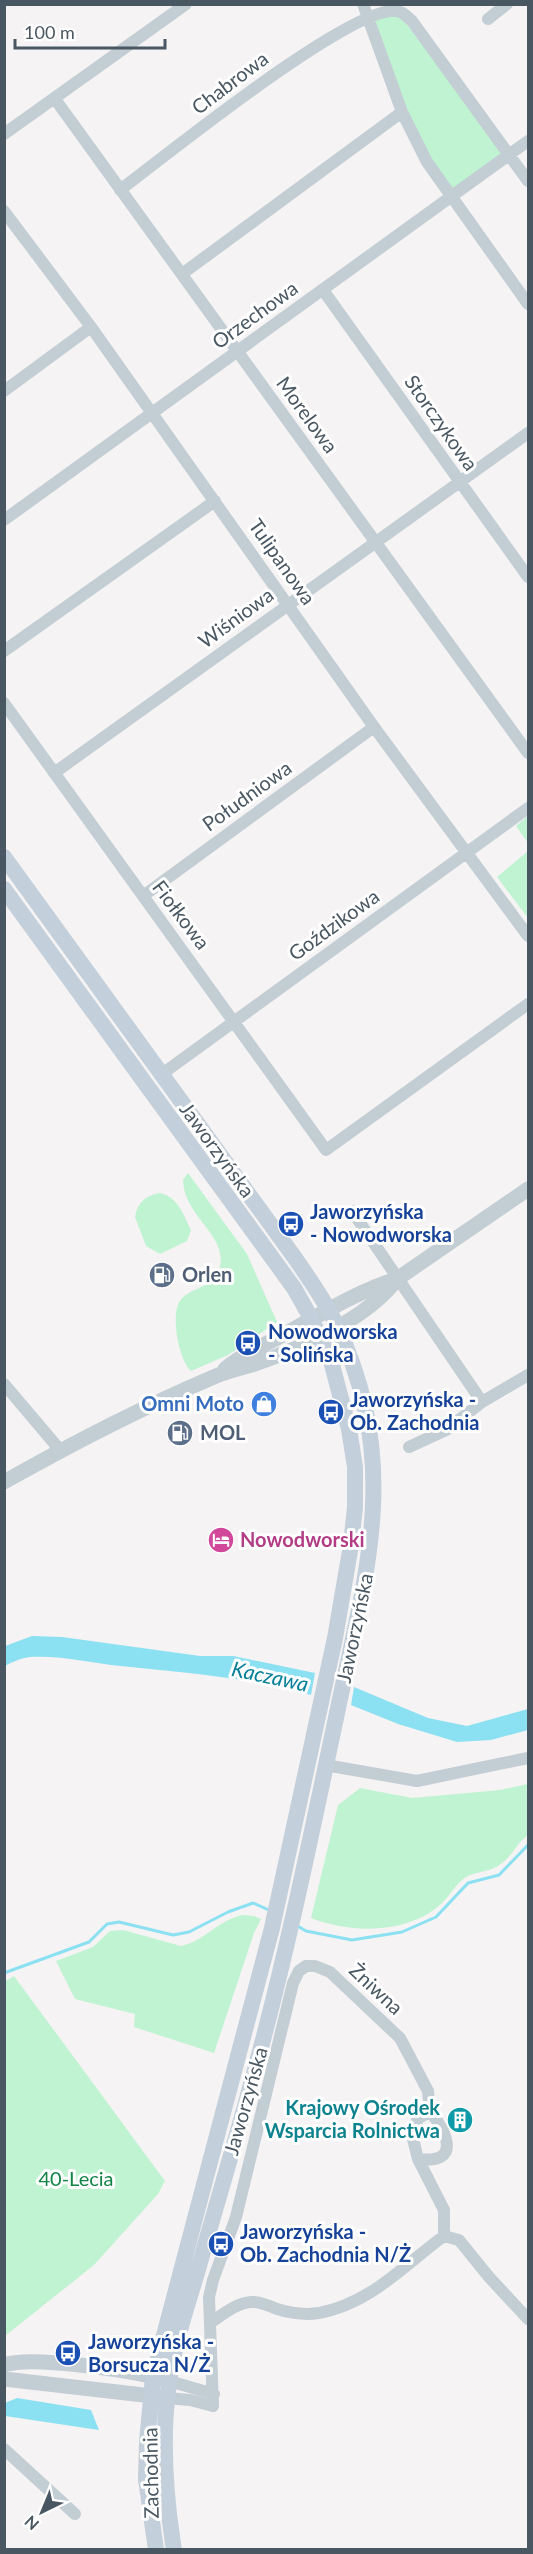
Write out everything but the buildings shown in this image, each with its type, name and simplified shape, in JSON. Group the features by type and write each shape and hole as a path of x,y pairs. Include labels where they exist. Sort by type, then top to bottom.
{"main road":[{"name":"Jaworzyńska","path":"4,857 295,1258 329,1310 352,1360 363,1396 375,1473 371,1545 290,1932 238,2132 175,2351 161,2379"},
{"name":"Jaworzyńska","path":"4,889 289,1281 312,1318 340,1390 355,1467 355,1507 351,1545 330,1658 273,1929 161,2379 159,2397"},
{"name":"Zachodnia","path":"156,2550 146,2479 159,2397"},
{"name":"Zachodnia","path":"159,2397 164,2433 166,2490 174,2550"}],"street":[{"path":"4,134 186,4"},
{"path":"363,4 402,112 427,162 528,304"},
{"path":"488,19 507,4"},
{"name":"Chabrowa","path":"120,190 306,51 368,17 388,11 405,14 510,155"},
{"name":"Morelowa","path":"55,99 528,753"},
{"path":"182,274 402,112"},
{"name":"Orzechowa","path":"4,520 528,141"},
{"path":"510,155 528,181"},
{"name":"Tulipanowa","path":"4,211 91,327 374,727 528,936"},
{"name":"Storczykowa","path":"323,290 528,577"},
{"path":"4,391 91,327"},
{"name":"Wiśniowa","path":"54,773 528,433"},
{"path":"4,651 215,501"},
{"name":"Fiołkowa","path":"4,703 326,1149 528,1004"},
{"name":"Południowa","path":"143,896 374,727"},
{"name":"Goździkowa","path":"162,1074 528,808"},
{"path":"4,1482 60,1450 120,1420 218,1375 256,1363 354,1319 385,1295 398,1279 528,1189"},
{"path":"352,1211 482,1402"},
{"path":"218,1375 251,1350 381,1284 398,1279"},
{"path":"409,1447 446,1430 482,1402 528,1375"},
{"path":"4,1384 60,1450"},
{"path":"326,1765 417,1780 528,1758"},
{"name":"Żniwna","path":"213,2400 210,2297 213,2280 236,2217 293,1983 299,1971 306,1966 315,1966 330,1972 400,2038 428,2091 430,2111 442,2127 447,2139 447,2150 440,2158 431,2161 418,2159"},
{"path":"430,2111 419,2118 411,2131 418,2159 444,2210 444,2236"},
{"path":"210,2324 237,2306 252,2301 297,2314 318,2313 362,2298 389,2280 444,2236"},
{"path":"444,2236 459,2240 528,2319"},
{"path":"4,2365 26,2361 124,2371 161,2379 213,2400"},
{"path":"4,2379 159,2397 213,2400"},
{"path":"4,2449 75,2514"}],"green space":[{"path":"397,12 509,155 451,196 427,162 369,18"},
{"path":"528,816 528,843 516,826"},
{"path":"528,851 528,918 497,877"},
{"path":"188,1173 247,1254 277,1322 228,1355 191,1371 183,1358 177,1338 177,1308 180,1301 190,1292 213,1280 220,1267 220,1255 212,1235 190,1205 185,1193 183,1180"},
{"path":"160,1193 176,1202 191,1230 187,1241 160,1254 146,1246 135,1217 143,1200"},
{"path":"528,1784 528,1835 501,1864 466,1877 441,1904 428,1914 396,1926 361,1929 311,1918 338,1805 360,1788 412,1798 500,1790"},
{"path":"242,1915 261,1919 254,1933 214,2053 134,2027 135,2014 75,1999 56,1961 93,1947 110,1931 123,1930 181,1946 189,1944 225,1922"},
{"name":"40-Lecia","path":"14,1976 165,2181 158,2194 94,2265 5,2336 4,1982"}],"water":[{"name":"Kaczawa","path":"32,1636 62,1637 200,1656 233,1656 315,1673 311,1695 241,1680 64,1658 30,1657 5,1666 5,1646"},
{"path":"354,1687 428,1718 467,1726 528,1709 528,1730 491,1740 457,1742 398,1724 351,1705"},
{"path":"17,2398 91,2410 99,2430 5,2416 5,2403"}],"waterway":[{"path":"296,1925 306,1931 352,1940 402,1932 436,1917 468,1883 499,1875 528,1845"},
{"path":"4,1973 89,1942 107,1924 119,1922 173,1935 189,1932 228,1912 253,1903 269,1910"}],"place":[{"name":"Jaworzyńska - Nowodworska","path":"291,1224"},
{"name":"Orlen","path":"162,1275"},
{"name":"Nowodworska - Solińska","path":"248,1343"},
{"name":"Omni Moto","path":"264,1404"},
{"name":"Jaworzyńska - Ob. Zachodnia","path":"331,1412"},
{"name":"MOL","path":"180,1433"},
{"name":"Nowodworski","path":"221,1540"},
{"name":"Krajowy Ośrodek Wsparcia Rolnictwa","path":"460,2120"},
{"name":"Jaworzyńska - Ob. Zachodnia N/Ż","path":"221,2244"},
{"name":"Jaworzyńska - Borsucza N/Ż","path":"68,2353"}]}
